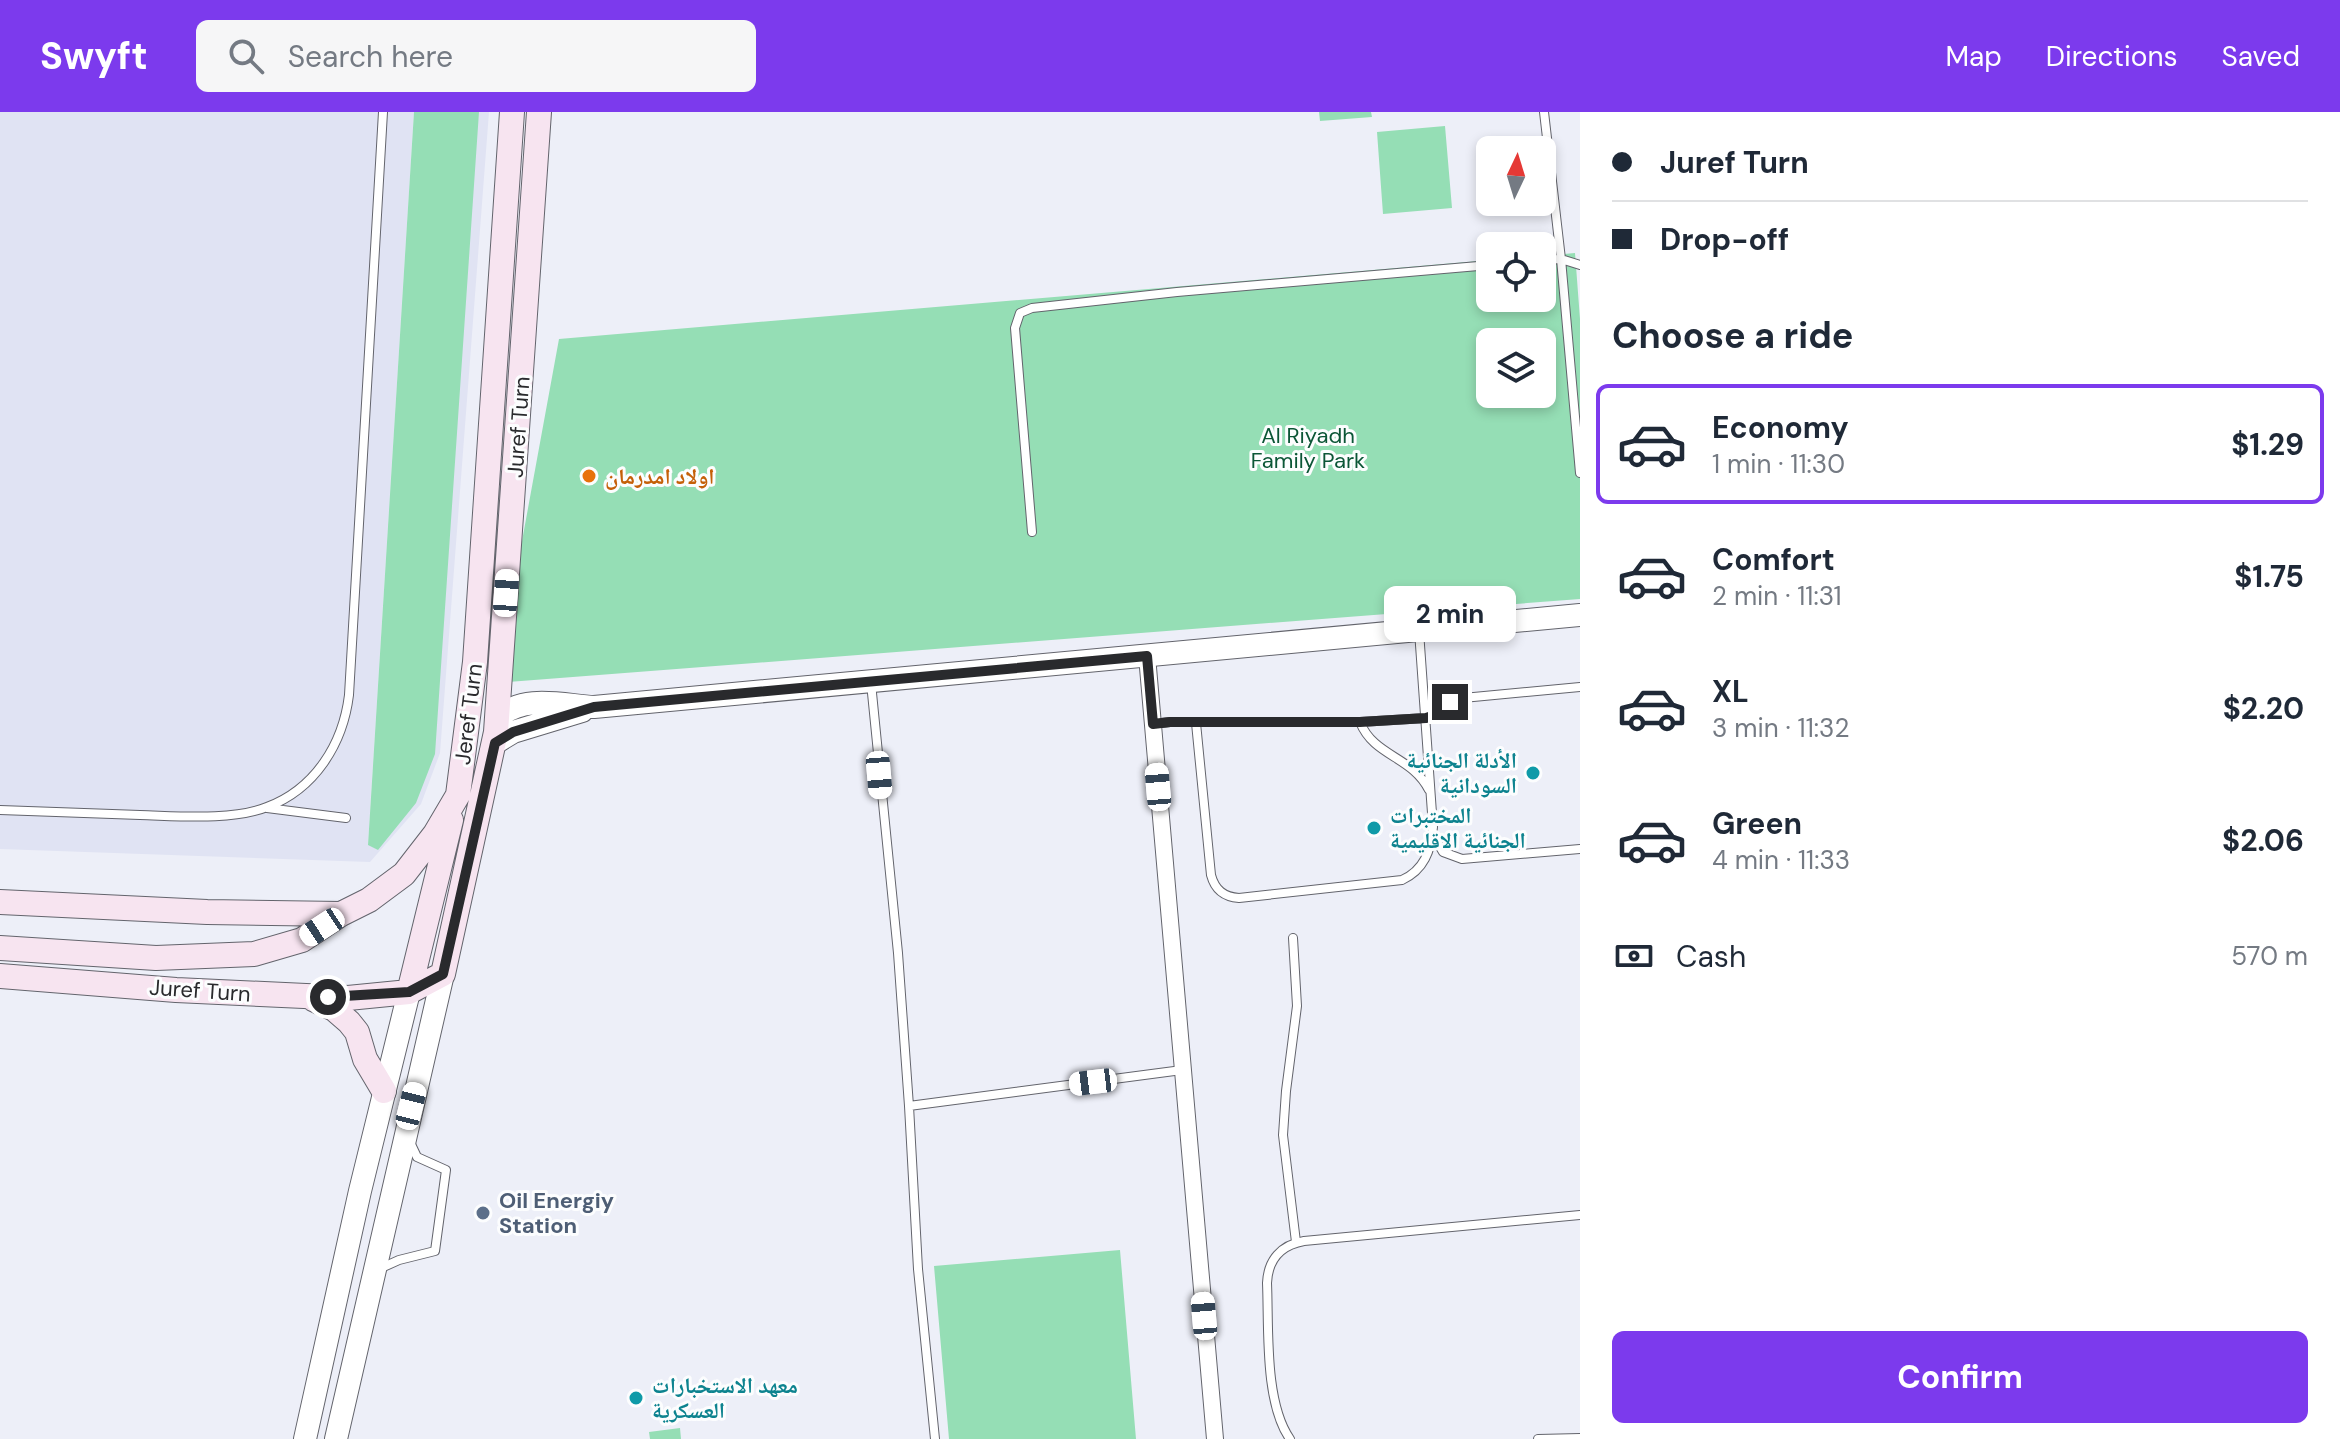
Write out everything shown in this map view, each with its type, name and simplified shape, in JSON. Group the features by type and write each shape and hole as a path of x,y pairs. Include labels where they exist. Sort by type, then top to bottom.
{"main road":[{"name":"Jeref Turn","path":"0,948 156,958 254,954 302,940 369,900 404,874 435,834 458,795 475,662 512,112"},
{"name":"Juref Turn","path":"0,976 348,998 409,992 443,974 495,743 539,112"},
{"path":"409,992 458,795"},
{"path":"0,902 207,912 341,914"},
{"path":"307,997 334,1009 349,1022 357,1032 365,1059 384,1091"}],"street":[{"path":"497,718 519,704 532,702 594,707 1580,615"},
{"path":"1147,656 1215,1439"},
{"path":"495,743 513,732 594,707"},
{"path":"336,1439 443,974"},
{"path":"305,1439 313,1394 409,992"}],"lane":[{"path":"266,808 302,787 318,771 339,735 347,712 383,112"},
{"path":"1544,112 1580,473"},
{"path":"1556,259 1580,265"},
{"path":"1032,532 1015,328 1020,313 1032,308 1177,292 1476,266"},
{"path":"1196,723 1211,875 1217,890 1239,898 1402,880 1420,870 1433,835 1419,631"},
{"path":"871,681 898,953 918,1269 935,1439"},
{"path":"1153,724 1360,722 1426,718 1438,714 1450,702 1463,698 1580,687"},
{"path":"1360,722 1375,745 1417,771 1431,795"},
{"path":"0,810 189,816 266,808 346,818"},
{"path":"1433,835 1443,852 1462,859 1580,849"},
{"path":"1293,938 1297,1006 1283,1135 1296,1242"},
{"path":"909,1106 1184,1070"},
{"path":"372,1275 384,1265 435,1251 446,1170 417,1157 405,1132"},
{"path":"1290,1439 1274,1396 1267,1273 1281,1250 1296,1242 1580,1215"},
{"path":"1538,1439 1580,1438"}],"shaded area":[{"path":"0,112 414,112 368,844 378,850 479,112 489,112 440,753 421,804 370,862 0,849"}],"green space":[{"path":"414,112 479,112 435,754 416,803 378,850 368,845"},
{"path":"1319,112 1371,112 1372,117 1320,121"},
{"path":"1445,126 1452,208 1383,214 1377,132"},
{"name":"Al Riyadh Family Park","path":"1575,253 1580,319 1580,599 496,683 559,339 1476,261 1476,312 1556,312 1556,255"},
{"path":"1120,1250 1136,1439 949,1439 934,1266"},
{"path":"680,1428 681,1439 650,1439 649,1432"}],"place":[{"name":"اولاد امدرمان","path":"589,476"},
{"name":"الأدلة الجنائية السودانية","path":"1533,773"},
{"name":"المختبرات الجنائية الاقليمية","path":"1374,828"},
{"name":"Oil Energiy Station","path":"483,1213"},
{"name":"معهد الاستخبارات العسكرية","path":"636,1398"}],"route":[{"path":"328,997 409,992 443,974 495,743 513,732 594,707 1147,656 1153,724 1360,722 1426,718 1438,714 1450,702"}]}
